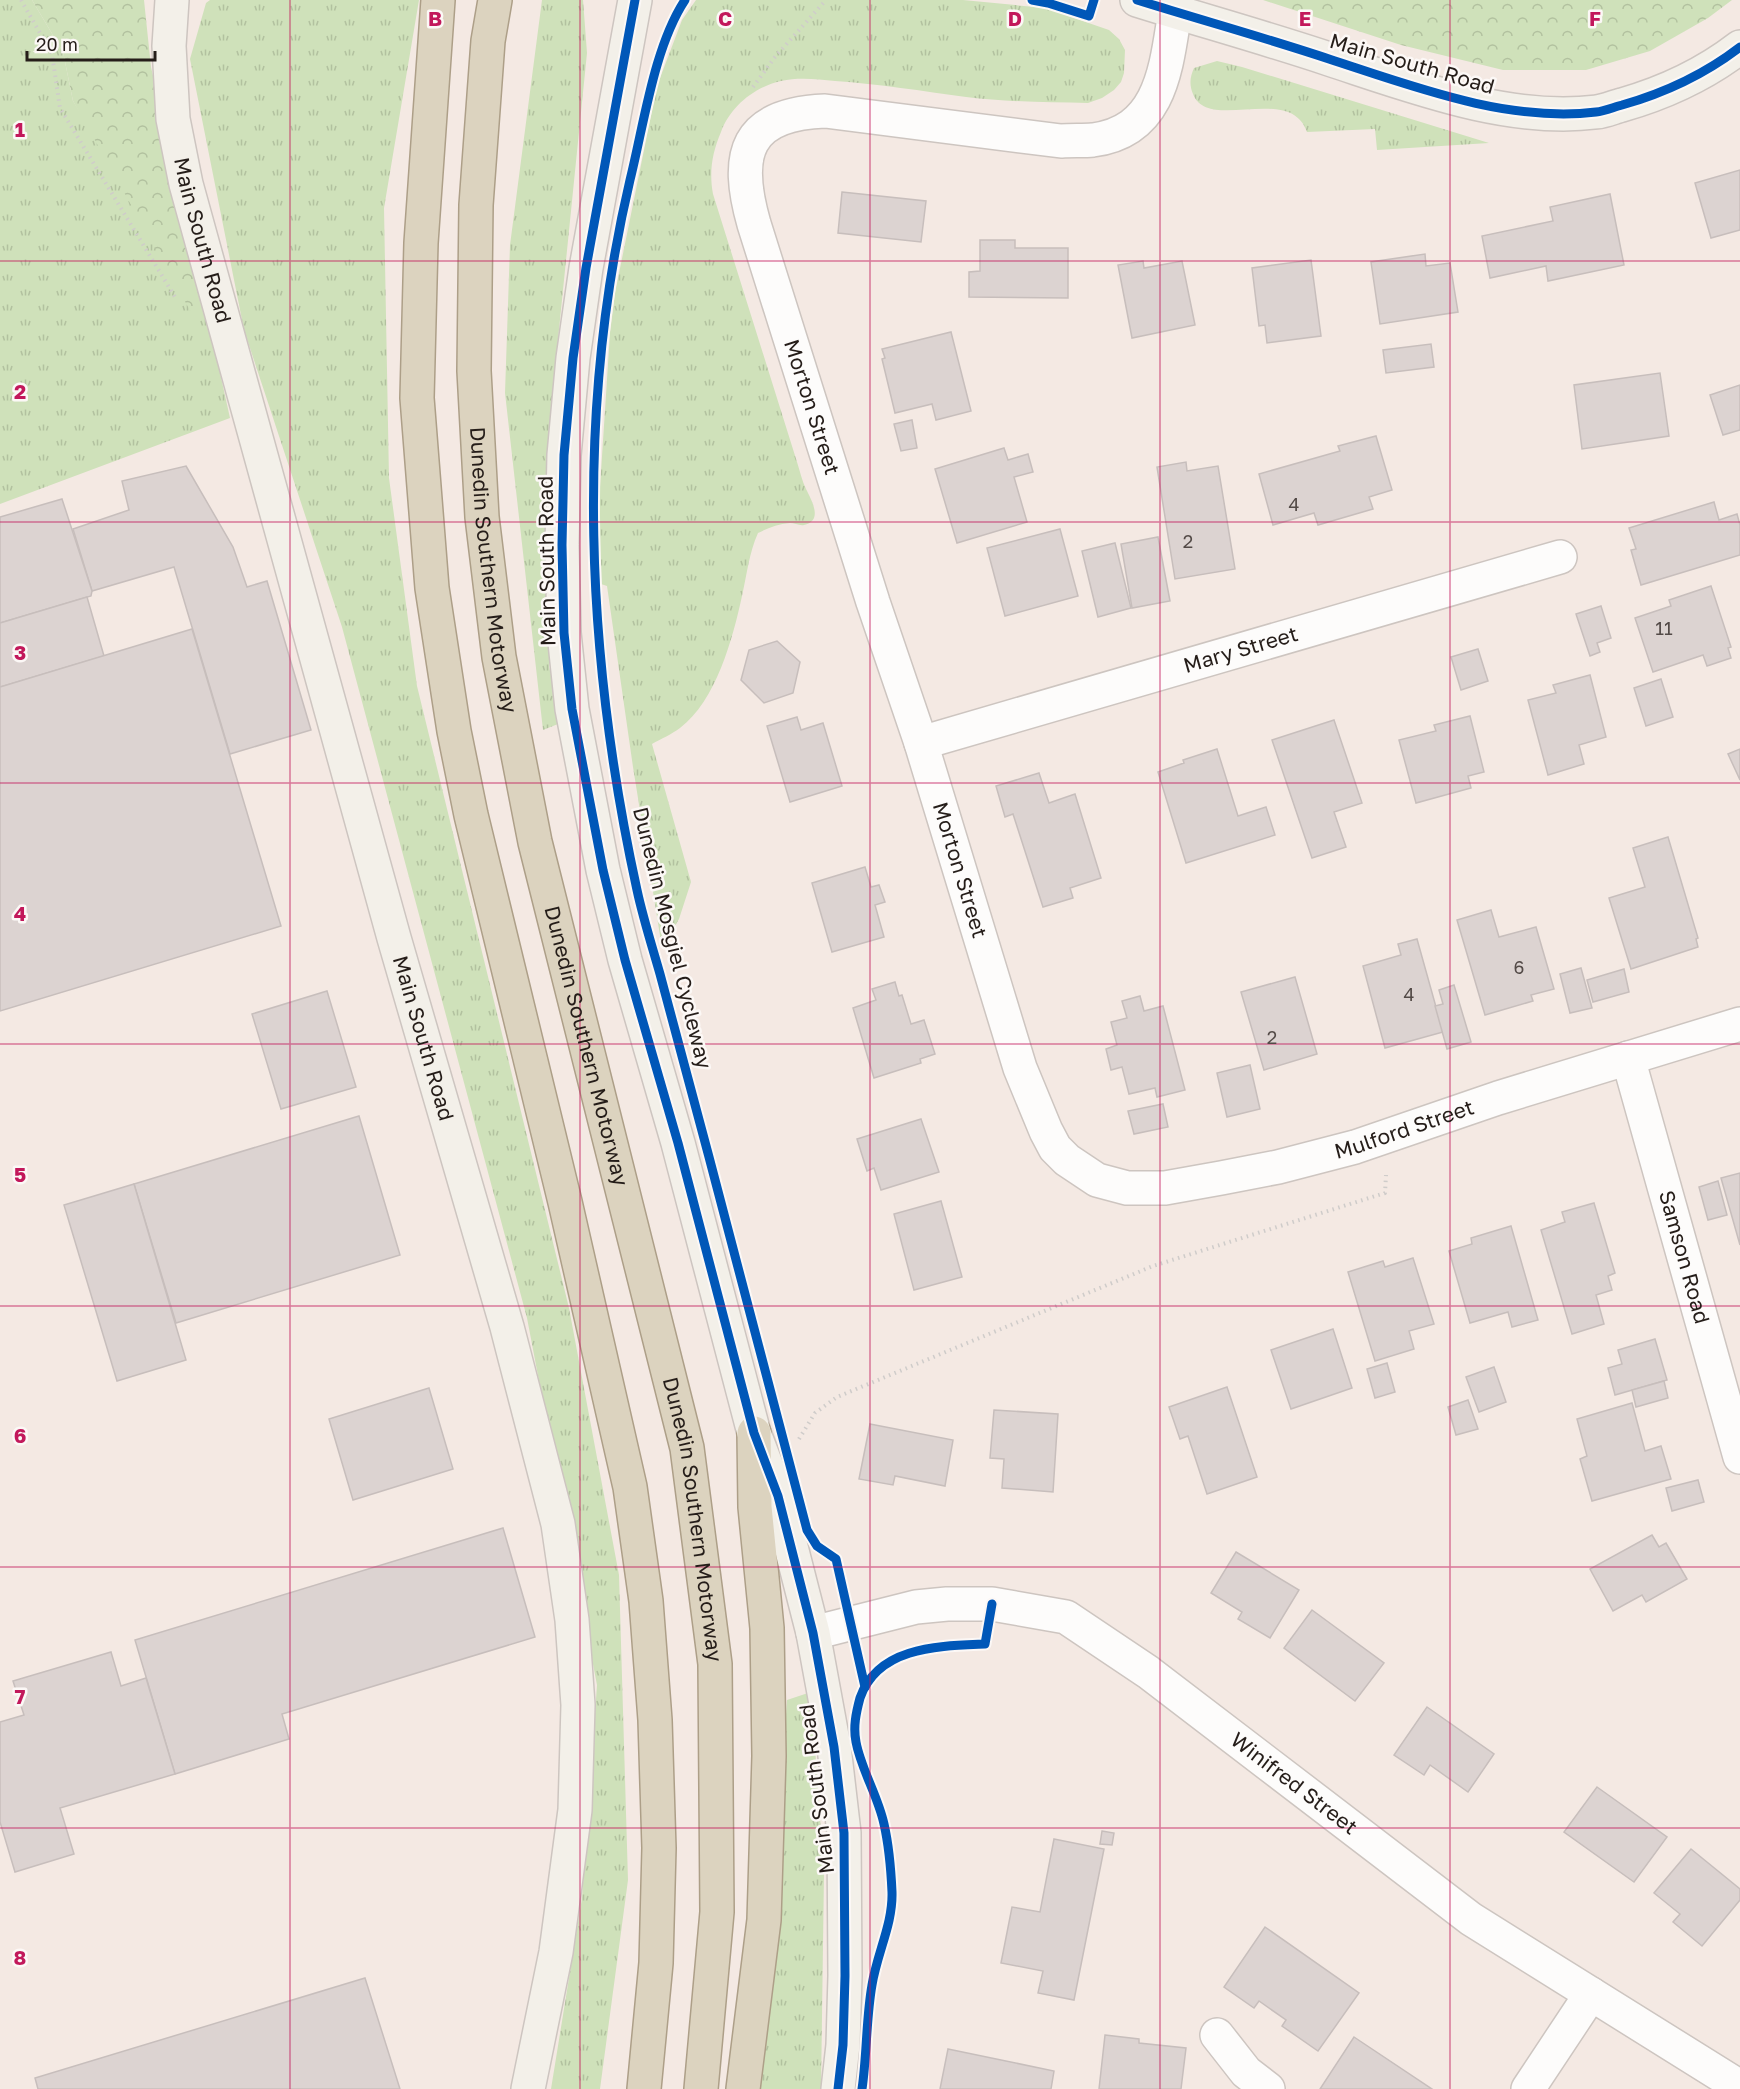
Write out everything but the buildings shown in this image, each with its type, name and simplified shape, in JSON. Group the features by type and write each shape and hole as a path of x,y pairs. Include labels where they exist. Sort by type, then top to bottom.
{"highway":[{"name":"Dunedin Southern Motorway","path":"495,0 489,41 476,205 474,371 482,517 499,657 535,842 687,1448 715,1664 717,1912 701,2089"},
{"path":"437,15 421,243 417,398 432,588 454,731 471,815 565,1202 630,1487 646,1601 655,1720 659,1848 656,1963 644,2089"},
{"path":"743,2089 764,1920 769,1756 767,1628 755,1507 754,1433"},
{"path":"625,2089 631,2053 656,1963"}],"main road":[{"name":"Main South Road","path":"172,0 169,46 173,119 186,184 394,938 507,1327 558,1524 572,1620 578,1705 575,1810 556,1952 528,2089"},
{"name":"Main South Road","path":"1137,0 1422,90 1496,108 1544,113 1596,112 1654,96 1720,62 1740,47"},
{"name":"Main South Road","path":"634,5 586,268 573,358 564,455 562,545 564,633 572,709 603,870 625,960 678,1143 754,1433 778,1496 813,1633 834,1747 844,1833 845,1977 843,2045 838,2089"}],"street":[{"path":"759,131 790,114 825,111 1061,141 1095,140 1127,129 1144,116 1154,100 1164,70 1175,12"},
{"name":"Morton Street","path":"759,131 746,155 744,179 748,201 873,602 921,743 1020,1068 1046,1131 1055,1148 1067,1160"},
{"name":"Mary Street","path":"921,743 1560,557"},
{"name":"Mulford Street","path":"1067,1160 1097,1180 1127,1188 1165,1188 1278,1167 1355,1146 1498,1098 1740,1024"},
{"name":"Samson Road","path":"1628,1058 1740,1457"},
{"name":"Winifred Street","path":"813,1633 916,1607 947,1604 992,1604 1066,1617 1148,1672 1471,1919 1740,2087"},
{"path":"1528,2089 1591,1994"},
{"path":"1217,2035 1246,2072 1268,2089"}],"path":[{"path":"21,0 52,54 56,93 67,122 177,301"},
{"path":"759,131 746,98 775,57 826,0"},
{"path":"793,1448 815,1413 837,1397 1153,1266 1385,1193 1387,1136"}],"green space":[{"path":"0,0 32,0 63,52 73,101 207,314 230,418 0,504"},
{"path":"32,0 144,0 151,67 207,314 192,314 73,101 63,52"},
{"path":"210,0 419,0 384,208 389,478 417,686 569,1308 619,1575 628,1880 600,2089 551,2089 582,1898 597,1685 527,1318 342,627 244,330 190,59 206,3"},
{"path":"542,0 583,0 587,53 555,369 549,667 563,722 543,730 505,393 510,245"},
{"path":"696,0 963,0 1045,8 1109,30 1119,39 1125,50 1124,73 1121,82 1102,98 1088,103 996,100 868,84 794,79 771,84 753,93 737,106 725,123 715,147 712,163 713,194 815,514 810,523 804,525 786,524 758,533 750,556 734,631 713,685 693,716 677,730 652,744 691,882 679,919 662,948 607,586 601,584 600,487 610,333 615,293 657,86 682,20"},
{"path":"1263,0 1732,0 1708,18 1650,51 1586,70 1503,70 1401,45"},
{"path":"1217,61 1489,143 1377,150 1375,129 1307,132 1298,118 1284,111 1215,110 1202,105 1193,94 1190,81 1194,68"},
{"path":"811,1692 824,1873 821,2089 760,2089 787,1700"}],"cycle path":[{"path":"635,0 586,268 573,358 564,455 562,545 564,633 572,709 603,870 625,960 678,1143 754,1433 778,1496 813,1633 834,1747 844,1833 845,1976 843,2045 838,2089"},
{"name":"Dunedin Mosgiel Cycleway","path":"685,0 665,40 645,111 612,268 601,356 595,446 594,535 598,624 607,714 620,802 642,911 807,1530 817,1546 836,1559 865,1687"},
{"path":"1032,0 1089,16 1094,0"},
{"path":"1137,0 1427,91 1461,100 1529,112 1563,114 1606,110 1669,88 1698,74 1740,47"},
{"path":"862,2089 872,1985 890,1916 892,1892 884,1824 856,1742 855,1720 860,1698 869,1681 881,1668 912,1652 930,1648 985,1644 992,1604"}]}
